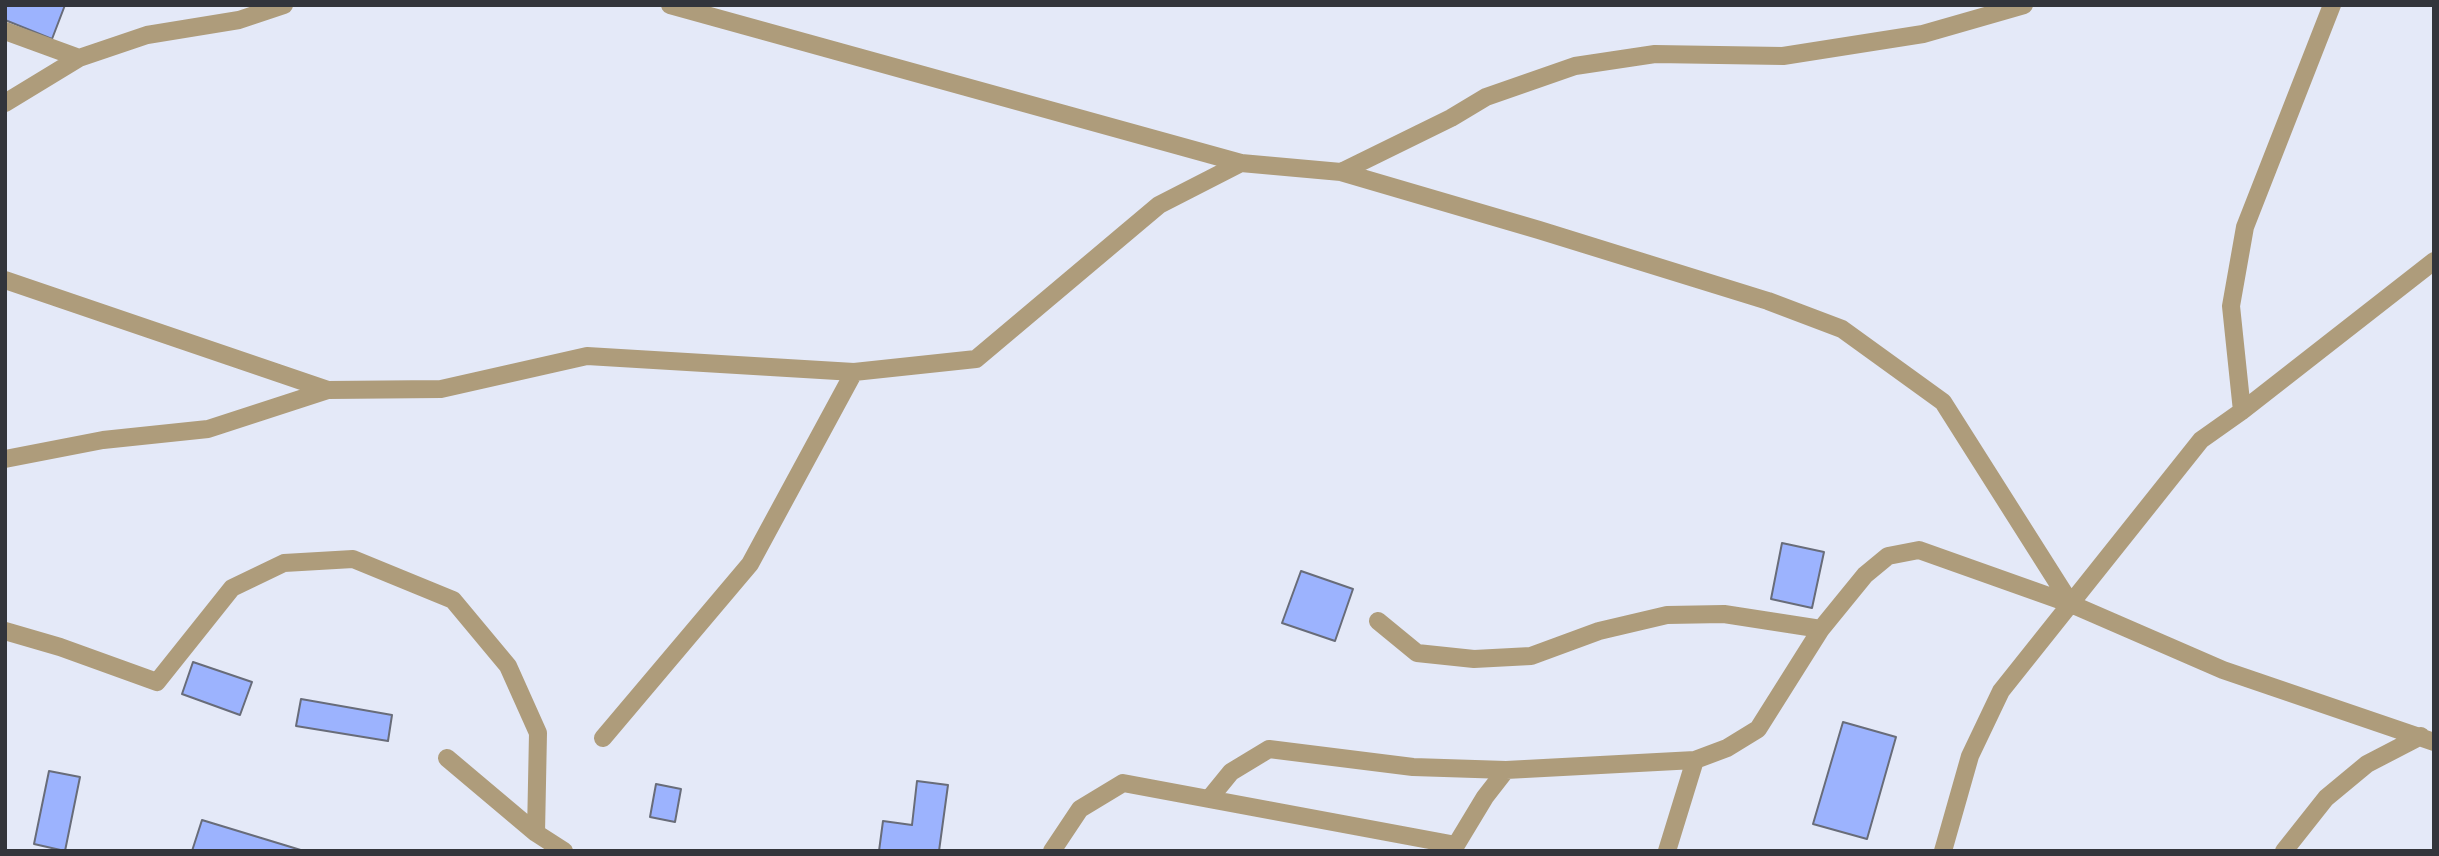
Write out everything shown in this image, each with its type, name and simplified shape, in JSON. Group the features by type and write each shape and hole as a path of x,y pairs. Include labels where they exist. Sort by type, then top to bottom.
{"street":[{"path":"5,103 79,58 147,35 239,20 284,5"},
{"path":"670,5 1241,163 1341,173 1552,233 1768,301 1842,329 1943,402 2071,604"},
{"path":"1341,173 1451,118 1486,97 1575,66 1655,54 1783,56 1923,34 2024,5"},
{"path":"2242,411 2231,306 2245,227 2332,5"},
{"path":"5,31 79,58"},
{"path":"5,460 103,440 208,429 328,390 441,389 587,356 854,372 976,359 1159,205 1241,163"},
{"path":"1943,851 1970,756 2001,691 2201,440 2434,261"},
{"path":"5,280 328,390"},
{"path":"603,738 750,564 854,372"},
{"path":"1209,799 1231,772 1269,749 1413,767 1506,770 1695,761 1727,748 1758,729 1821,629 1865,575 1888,556 1919,550 2071,604 2222,670 2427,739"},
{"path":"5,631 60,647 157,682 232,588 284,563 353,559 453,600 508,666 538,733 536,833"},
{"path":"1378,621 1417,653 1474,659 1531,656 1599,631 1667,615 1724,614 1821,629"},
{"path":"2284,851 2326,798 2367,764 2427,739"},
{"path":"447,758 536,833 564,851"},
{"path":"1667,851 1695,761"},
{"path":"1052,851 1080,809 1123,783 1454,848 1485,797 1506,770"}],"building":[{"path":"5,5 65,5 52,39 5,20"},
{"path":"1782,543 1824,552 1812,608 1771,599"},
{"path":"1301,571 1353,589 1335,641 1282,623"},
{"path":"193,662 252,682 240,715 182,694"},
{"path":"301,699 392,715 388,741 296,726"},
{"path":"1843,722 1896,737 1867,839 1813,824"},
{"path":"49,771 80,777 65,851 34,844"},
{"path":"917,781 948,785 939,851 879,851 883,821 912,825"},
{"path":"656,784 681,789 675,822 650,817"},
{"path":"202,820 304,851 192,851"}]}
